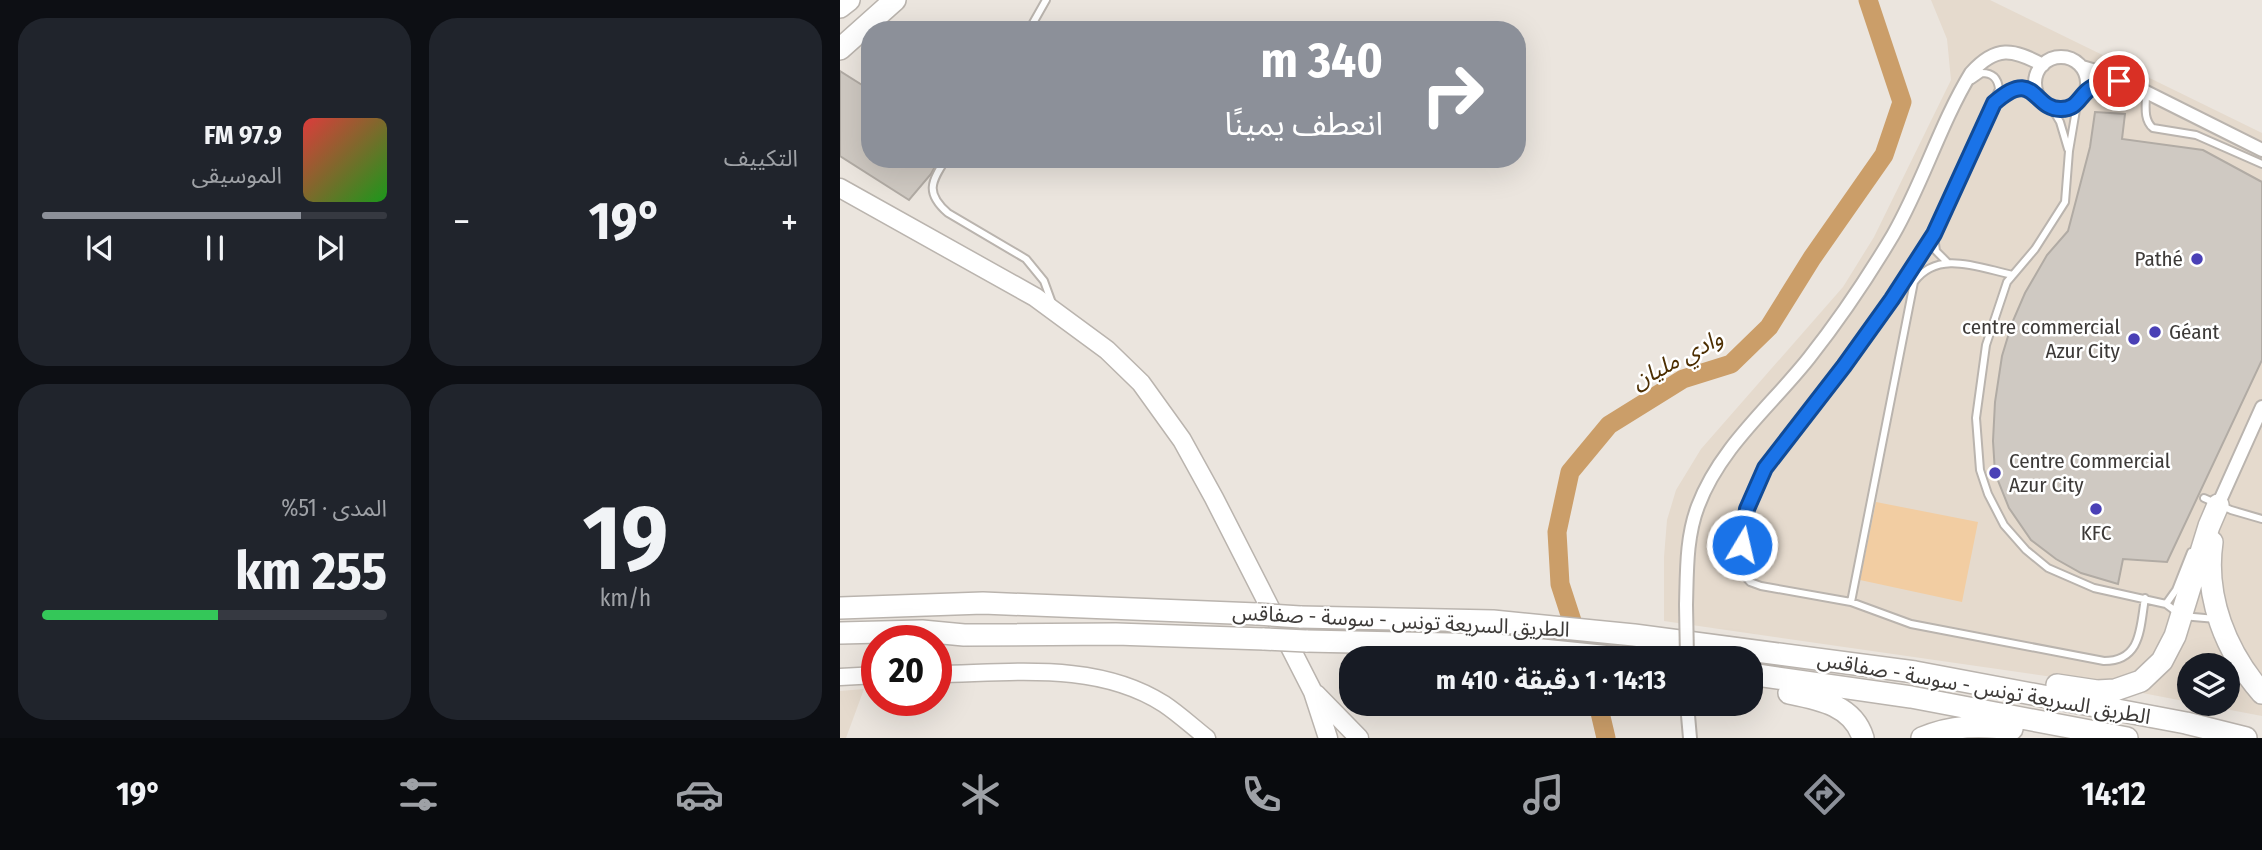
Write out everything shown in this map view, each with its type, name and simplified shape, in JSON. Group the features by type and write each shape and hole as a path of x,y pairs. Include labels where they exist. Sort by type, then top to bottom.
{"highway":[{"path":"840,7 849,0"},
{"path":"871,21 899,1"},
{"path":"840,48 861,29"},
{"path":"1915,672 2033,682 2097,691 2115,690 2141,681 2162,661 2174,610 2209,526 2211,502"},
{"path":"2211,502 2210,557 2218,619 2235,657 2262,693"},
{"path":"840,600 984,603"},
{"name":"الطريق السريعة تونس - سوسة - صفاقس","path":"840,608 984,603 1300,617 1493,621 1634,635 1915,672 2186,723 2246,738"},
{"name":"الطريق السريعة تونس - سوسة - صفاقس","path":"840,633 922,631 964,635 1116,634 1506,646"},
{"name":"الطريق السريعة تونس - سوسة - صفاقس","path":"1763,676 1912,697 2127,738"},
{"path":"1763,687 1821,699 1836,705 1854,720 1863,738"},
{"path":"1922,738 1954,728 1987,726 2071,738"}],"main road":[{"path":"840,188 989,269 1055,311 1098,343 1151,395 1172,425 1214,498 1313,692 1328,738"},
{"path":"1313,692 1359,738"}],"street":[{"path":"1687,646 1688,553 1697,507 1707,485 1730,449 1811,356 1868,274 1894,233 1971,73 1992,55 2012,51 2043,65"},
{"path":"2087,91 2086,75 2082,67 2076,61 2059,57 2043,65 2035,79 2038,96 2051,107 2064,109 2077,104 2087,91 2112,81 2126,83"},
{"path":"2082,67 2116,77 2262,149"},
{"path":"2211,502 2259,422 2262,407"},
{"path":"952,674 1061,672 1100,678 1134,689 1163,704 1207,738"},
{"path":"840,677 861,676"},
{"path":"1688,716 1690,738"}],"lane":[{"path":"1034,21 1046,0"},
{"path":"1961,91 1978,74 1991,74 1998,84 1994,103 1925,249 1844,366 1767,465 1747,509 1739,567 1750,582 1761,586 1851,603 1911,624 2099,661 2120,659 2133,649 2137,642 2145,598"},
{"path":"1994,103 2008,91 2017,89 2025,89 2038,96"},
{"path":"2146,91 2146,115 2148,124 2153,128 2196,135 2262,164"},
{"path":"2077,104 2069,151 2065,202 2000,296 1993,320 1978,393 1976,441 1980,470 1988,494 2006,528 2026,550 2048,568 2094,588 2145,598 2174,610 2218,619"},
{"path":"2051,107 2060,122 2069,151"},
{"path":"940,168 932,186 938,205 1027,259 1044,281 1055,311"},
{"path":"1934,234 1936,251 1947,262"},
{"path":"2026,245 2035,249"},
{"path":"1851,603 1914,282 1925,249"},
{"path":"1914,282 1927,268 1947,262 2013,275"},
{"path":"2211,502 2262,519"},
{"path":"2174,610 2176,590 2193,545"}],"shaded area":[{"path":"1931,0 1990,0 2262,133 2262,716 2240,712 2240,653 2177,653 2177,700 2080,681 1664,621 1667,520 1676,490 1701,449 1843,287 1874,237 1951,80 1947,39"},
{"path":"1876,502 1978,522 1962,602 1860,580"},
{"path":"861,689 861,697 846,738 840,738 840,691"}],"building":[{"path":"840,71 861,84 861,168 934,168 909,200 840,156"},
{"name":"centre commercial Azur City","path":"2095,112 2125,114 2122,139 2203,150 2262,182 2262,360 2167,562 2123,559 2118,584 2081,573 2031,540 2009,508 1995,473 1993,441 1995,402 2002,356 2012,323 2025,293 2047,255 2068,231 2090,147"}],"waterway":[{"name":"وادي مليان","path":"1580,646 1560,584 1557,532 1570,472 1609,425 1683,379 1731,364 1769,327 1812,258 1884,155 1902,102 1868,0"},
{"name":"وادي مليان","path":"1601,716 1606,738"}],"place":[{"name":"Pathé","path":"2197,259"},
{"name":"Géant","path":"2155,332"},
{"name":"centre commercial Azur City","path":"2134,339"},
{"name":"Centre Commercial Azur City","path":"1995,473"},
{"name":"KFC","path":"2096,509"}],"route":[{"path":"1742,545 1747,509 1765,468 1829,387 1892,299 1934,234 1994,103 2008,91 2025,89 2051,107 2064,109 2081,101 2087,91 2105,83 2119,81"}]}
